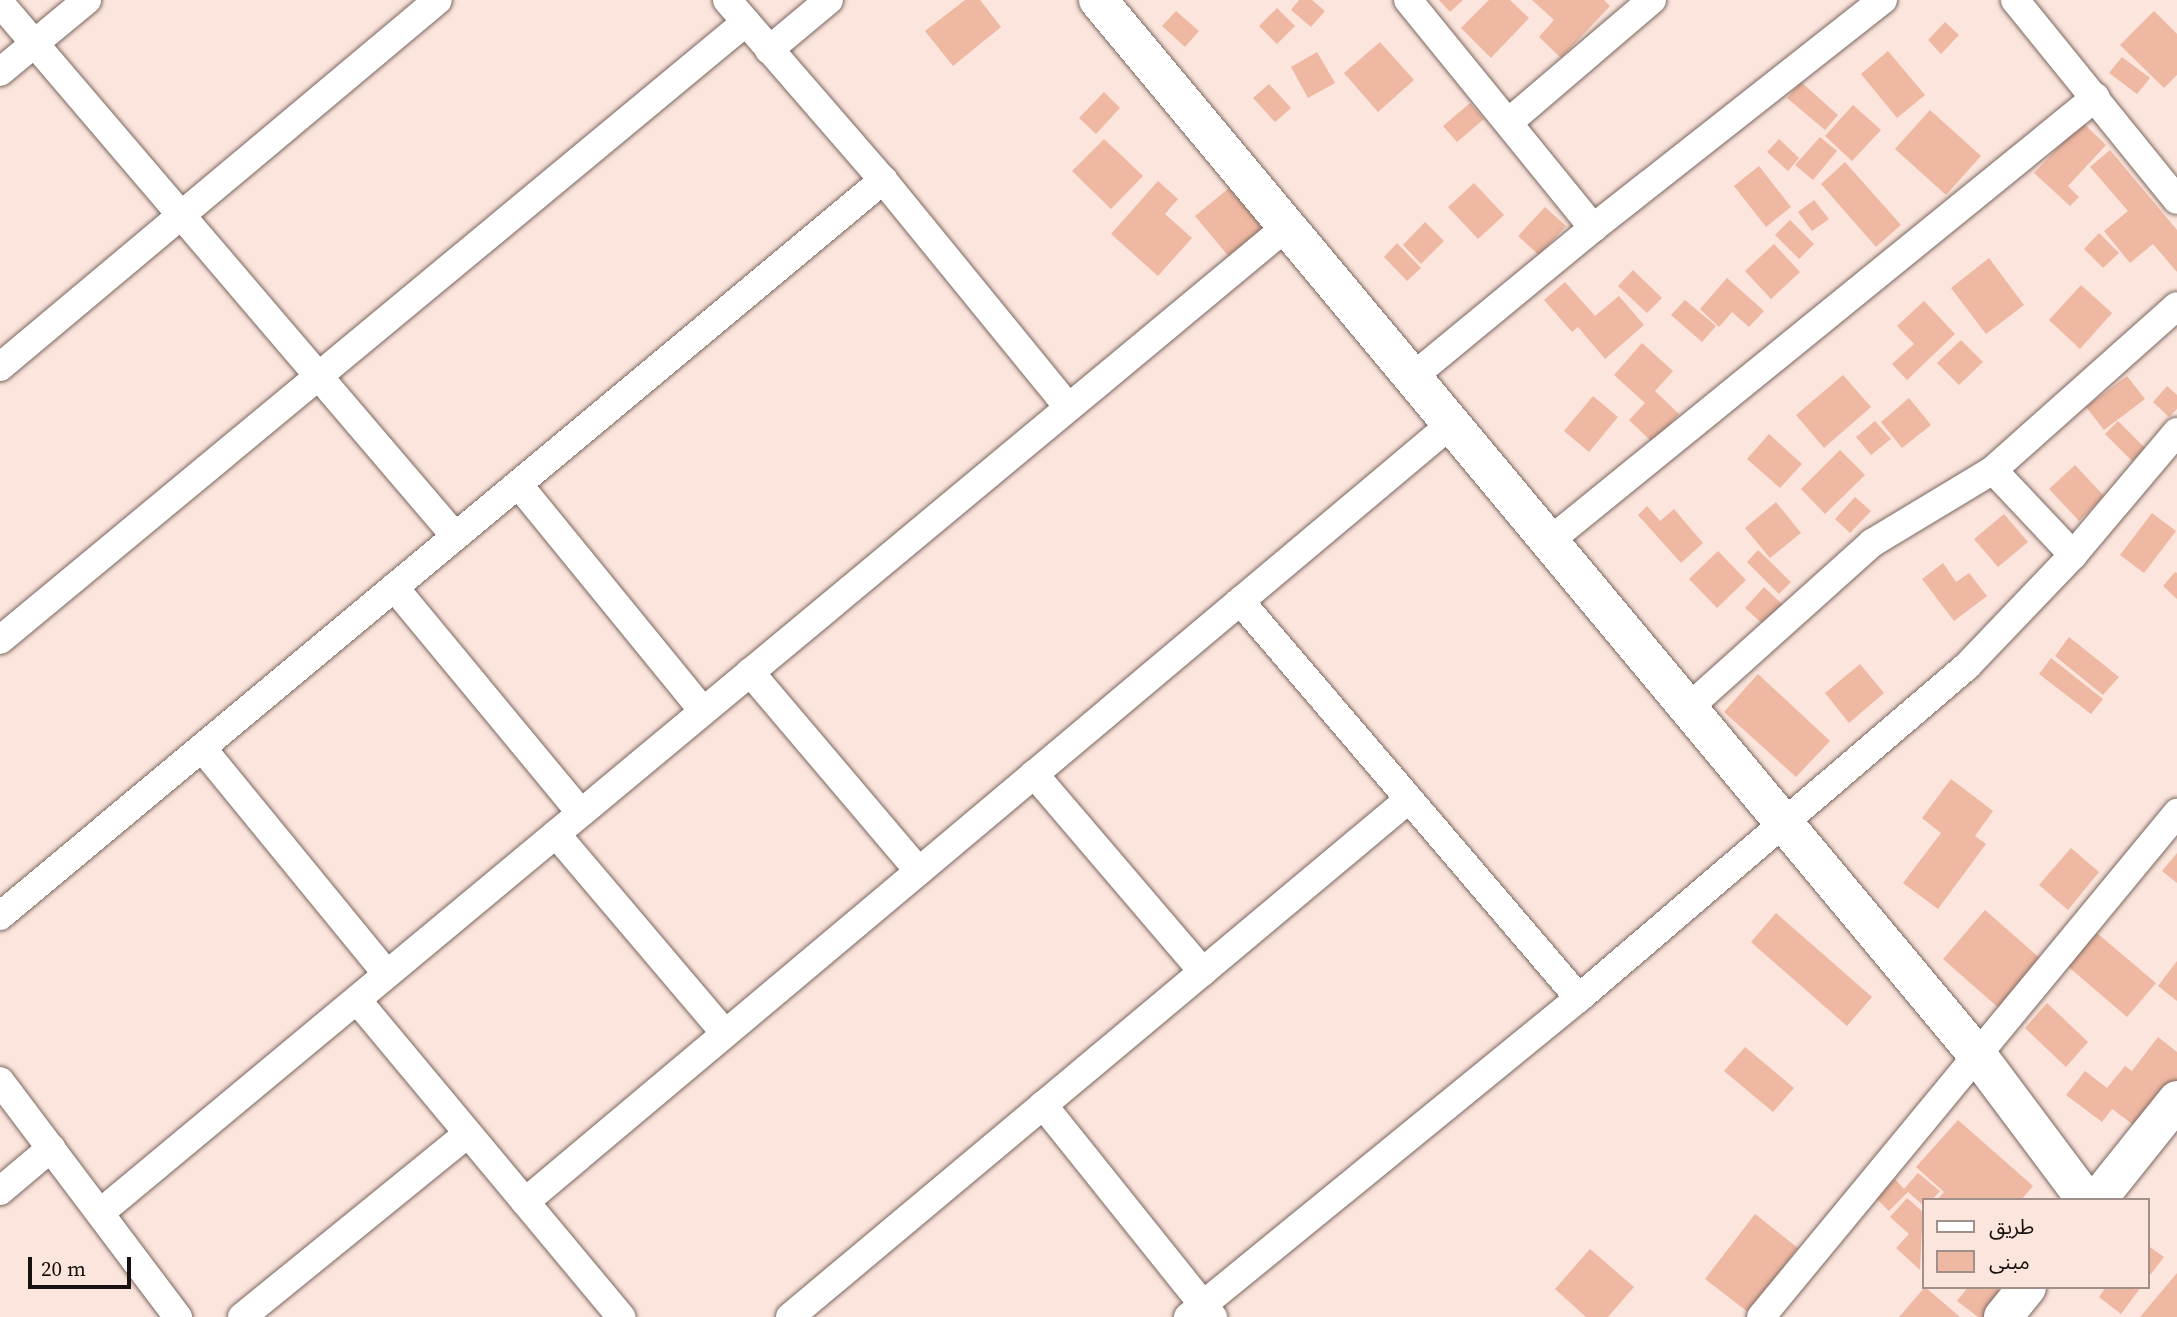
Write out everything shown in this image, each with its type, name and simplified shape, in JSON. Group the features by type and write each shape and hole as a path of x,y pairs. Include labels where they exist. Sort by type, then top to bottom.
{"street":[{"path":"0,72 87,0"},
{"path":"0,367 438,0"},
{"path":"727,0 883,180 1068,407"},
{"path":"769,50 829,0"},
{"path":"1098,0 1287,226 1410,379 1979,1057 2085,1198"},
{"path":"1408,0 1592,228"},
{"path":"1509,122 1652,0"},
{"path":"1410,379 1592,228 1883,0"},
{"path":"2015,0 2177,200"},
{"path":"0,3 318,380 455,536"},
{"path":"0,640 318,380 746,22"},
{"path":"1547,543 2096,97"},
{"path":"0,915 883,180"},
{"path":"100,1213 1287,226"},
{"path":"1687,709 1872,543 1993,470 2177,306"},
{"path":"525,1202 1450,425"},
{"path":"1043,1105 1202,1313 1785,825 1975,659 2073,555 2177,432"},
{"path":"1993,470 2073,555"},
{"path":"518,484 702,710"},
{"path":"394,587 581,813"},
{"path":"1240,601 1579,998"},
{"path":"750,673 919,871"},
{"path":"202,748 387,974"},
{"path":"1034,774 1203,972"},
{"path":"790,1317 1409,799"},
{"path":"1762,1317 1979,1057 2177,813"},
{"path":"556,834 725,1033"},
{"path":"357,999 618,1316"},
{"path":"0,1081 178,1317"},
{"path":"2099,1198 2177,1100"},
{"path":"242,1317 467,1134"},
{"path":"0,1191 51,1148"},
{"path":"2003,1317 2025,1289"}],"building":[{"path":"965,0 980,0 1001,27 953,66 925,31"},
{"path":"1299,0 1312,0 1325,11 1311,27 1291,10"},
{"path":"1439,0 1463,0 1450,12"},
{"path":"1489,0 1510,0 1529,18 1491,58 1461,28"},
{"path":"1532,0 1604,0 1610,6 1561,58 1539,37 1554,20"},
{"path":"1277,8 1295,26 1277,44 1259,26"},
{"path":"1176,11 1199,31 1185,47 1162,26"},
{"path":"2154,11 2177,34 2177,75 2164,88 2120,45"},
{"path":"1945,22 1959,35 1941,54 1928,40"},
{"path":"1380,42 1414,80 1378,112 1344,73"},
{"path":"1888,51 1925,95 1897,118 1861,74"},
{"path":"1317,52 1335,83 1308,98 1291,67"},
{"path":"2122,57 2150,78 2137,94 2109,73"},
{"path":"1801,82 1838,115 1825,130 1787,98"},
{"path":"1269,84 1291,108 1275,122 1253,98"},
{"path":"1104,92 1120,108 1096,134 1079,118"},
{"path":"1470,103 1484,119 1457,142 1443,126"},
{"path":"1853,105 1881,130 1852,161 1825,136"},
{"path":"1930,110 1981,156 1946,195 1895,149"},
{"path":"2082,122 2106,145 2068,186 2079,197 2070,206 2034,173"},
{"path":"1820,137 1837,151 1813,180 1795,165"},
{"path":"1104,139 1143,176 1111,209 1072,171"},
{"path":"1779,139 1799,158 1788,171 1767,152"},
{"path":"2110,150 2177,230 2177,272 2153,244 2130,263 2104,231 2128,211 2090,167"},
{"path":"1845,162 1901,225 1876,247 1821,184"},
{"path":"1759,166 1791,207 1766,227 1734,186"},
{"path":"1158,181 1178,199 1165,214 1192,238 1158,276 1111,234"},
{"path":"1474,183 1504,215 1478,239 1448,207"},
{"path":"1229,188 1264,229 1230,258 1195,216"},
{"path":"1814,200 1829,219 1812,231 1798,212"},
{"path":"1545,207 1566,226 1539,255 1518,236"},
{"path":"1790,220 1814,244 1799,259 1775,235"},
{"path":"1425,222 1444,241 1421,264 1403,245"},
{"path":"2099,233 2119,253 2103,268 2084,249"},
{"path":"1397,243 1421,268 1407,281 1384,257"},
{"path":"1774,244 1800,272 1771,299 1745,271"},
{"path":"1989,258 2024,305 1986,334 1951,288"},
{"path":"1633,270 1662,298 1647,313 1618,286"},
{"path":"1727,278 1764,311 1749,327 1732,312 1719,327 1700,309"},
{"path":"1565,282 1595,316 1619,296 1644,325 1605,359 1578,327 1572,332 1544,300"},
{"path":"2081,285 2112,313 2080,349 2049,320"},
{"path":"1685,300 1716,326 1702,342 1671,315"},
{"path":"1924,301 1955,334 1907,380 1892,364 1914,344 1897,326"},
{"path":"1961,340 1983,362 1959,385 1937,363"},
{"path":"1642,343 1673,371 1655,391 1679,414 1653,443 1629,420 1645,403 1614,375"},
{"path":"1843,375 1871,407 1824,448 1796,415"},
{"path":"2127,376 2145,399 2104,430 2086,407"},
{"path":"2167,386 2177,395 2177,409 2169,417 2153,402"},
{"path":"1593,396 1618,417 1589,452 1564,431"},
{"path":"1909,398 1931,425 1902,448 1881,422"},
{"path":"1875,421 1891,439 1871,455 1856,437"},
{"path":"2118,421 2145,448 2132,461 2105,434"},
{"path":"1769,434 1802,464 1780,488 1747,459"},
{"path":"1840,450 1865,475 1825,514 1801,489"},
{"path":"2075,465 2104,496 2079,521 2049,489"},
{"path":"1855,497 1871,511 1850,533 1835,519"},
{"path":"1776,502 1801,533 1770,558 1745,528"},
{"path":"1647,506 1660,521 1674,509 1703,543 1681,563 1638,515"},
{"path":"2152,513 2176,531 2144,573 2120,555"},
{"path":"2004,514 2028,542 1998,567 1974,539"},
{"path":"1758,550 1791,582 1779,594 1747,562"},
{"path":"1718,551 1746,580 1717,608 1689,579"},
{"path":"1943,563 1956,582 1969,573 1987,596 1954,621 1922,579"},
{"path":"2177,573 2177,599 2163,586"},
{"path":"1764,587 1784,606 1765,626 1745,608"},
{"path":"2069,637 2119,677 2103,695 2055,656"},
{"path":"2051,658 2103,699 2091,714 2039,674"},
{"path":"1860,664 1884,693 1849,723 1825,693"},
{"path":"1758,674 1830,741 1796,777 1724,712"},
{"path":"1951,779 1993,811 1975,836 1986,844 1938,909 1903,883 1941,833 1922,818"},
{"path":"2071,848 2099,872 2068,910 2039,885"},
{"path":"2177,853 2177,883 2162,871"},
{"path":"1985,910 2043,961 2001,1010 1943,959"},
{"path":"1776,913 1872,997 1847,1026 1751,942"},
{"path":"2092,929 2156,983 2127,1017 2064,963"},
{"path":"2177,961 2177,1001 2158,986"},
{"path":"2047,1003 2088,1042 2066,1067 2025,1028"},
{"path":"2158,1037 2177,1052 2177,1093 2146,1134 2112,1109 2102,1122 2066,1095 2085,1071 2107,1088 2125,1066 2132,1071"},
{"path":"1745,1047 1794,1088 1773,1112 1724,1071"},
{"path":"1958,1120 2033,1186 2023,1198 1939,1198 1944,1192 1916,1167"},
{"path":"1918,1173 1940,1191 1934,1198 1922,1198 1922,1204 1908,1192 1889,1211 1876,1198 1895,1179 1904,1189"},
{"path":"1907,1198 1922,1211 1920,1270 1896,1248 1909,1234 1890,1217"},
{"path":"1755,1214 1798,1248 1748,1312 1705,1279"},
{"path":"2149,1246 2164,1257 2149,1276"},
{"path":"1590,1249 1634,1287 1608,1317 1586,1317 1555,1289"},
{"path":"2177,1273 2177,1317 2140,1317"},
{"path":"1923,1289 1927,1289 1960,1317 1899,1317"},
{"path":"1966,1289 1997,1289 2006,1296 1989,1317 1978,1317 1957,1301"},
{"path":"2105,1289 2140,1289 2121,1314 2099,1297"}]}
